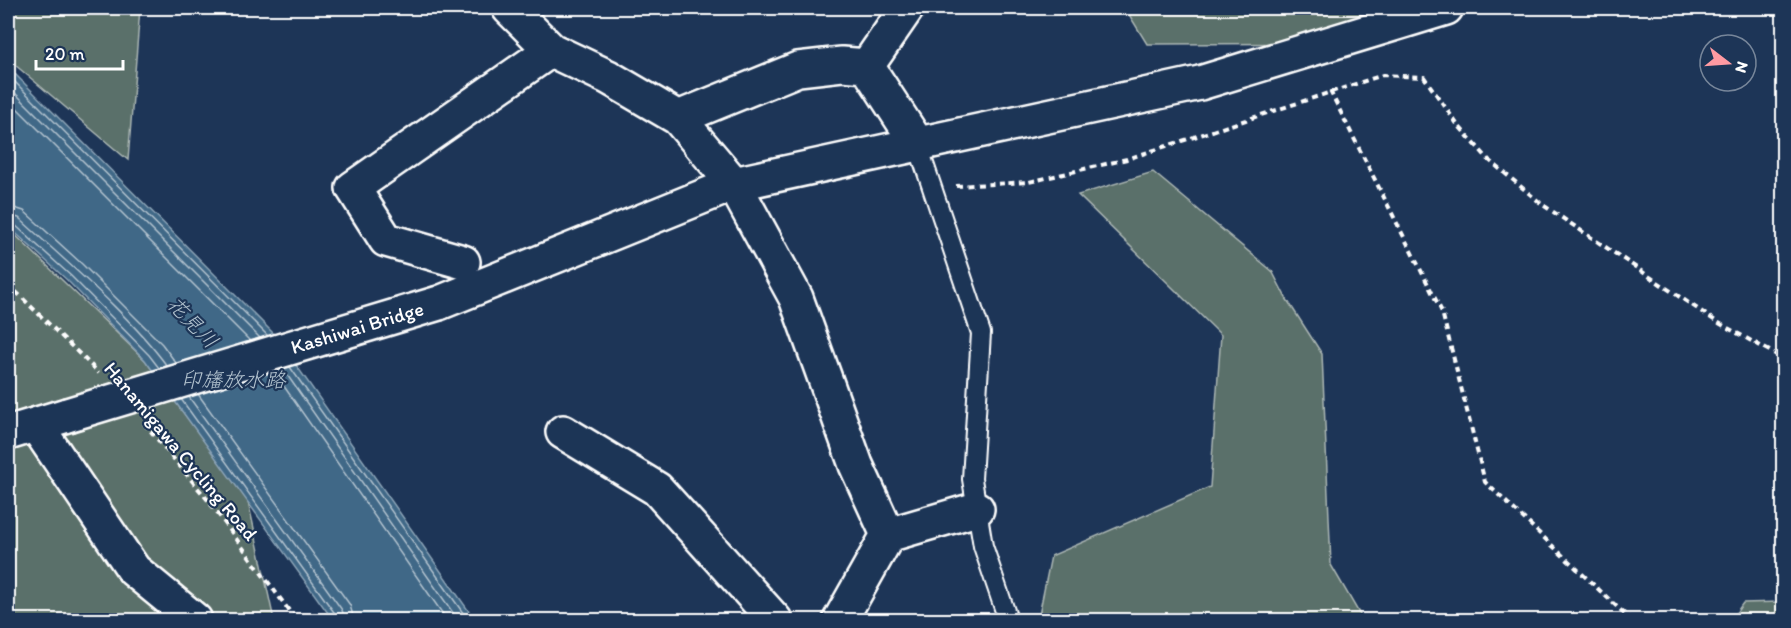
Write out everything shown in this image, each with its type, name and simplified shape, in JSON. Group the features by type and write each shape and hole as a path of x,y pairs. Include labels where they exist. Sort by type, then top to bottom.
{"street":[{"path":"509,8 551,50 608,77 678,118 734,184 796,298 856,465 888,535"},
{"path":"867,66 907,8"},
{"name":"Kashiwai Bridge","path":"22,429 439,303 734,184 1200,83 1446,8"},
{"path":"463,262 386,240 353,188 551,50"},
{"path":"678,118 798,69 842,64 867,66"},
{"path":"867,66 917,143"},
{"path":"22,429 134,570 195,621"},
{"path":"562,432 657,489 775,621"},
{"path":"840,621 888,535 977,508"}],"lane":[{"path":"917,143 934,187 981,333 972,479 983,546 1008,621"}],"path":[{"path":"934,187 1040,180 1127,159 1383,75 1424,77 1457,124 1489,160 1543,205 1717,322 1784,359"},
{"path":"1330,91 1442,312 1485,482 1631,621"},
{"name":"Hanamigawa Cycling Road","path":"8,284 104,379"},
{"name":"Hanamigawa Cycling Road","path":"142,421 207,499 296,621"}],"green space":[{"path":"8,8 140,8 128,160 8,59"},
{"path":"1125,8 1447,8 1390,43 1147,44"},
{"path":"1153,172 1272,271 1286,298 1322,354 1331,565 1363,620 1038,620 1051,556 1210,487 1221,335 1078,195"},
{"path":"8,228 145,360 248,501 274,620 8,620"},
{"path":"1743,603 1783,603 1783,620 1731,620"}],"water":[{"name":"印旛放水路","path":"8,67 275,335 475,620 333,620 145,360 67,280 8,226"}],"water label":[{"name":"花見川","path":"193,322"}]}
